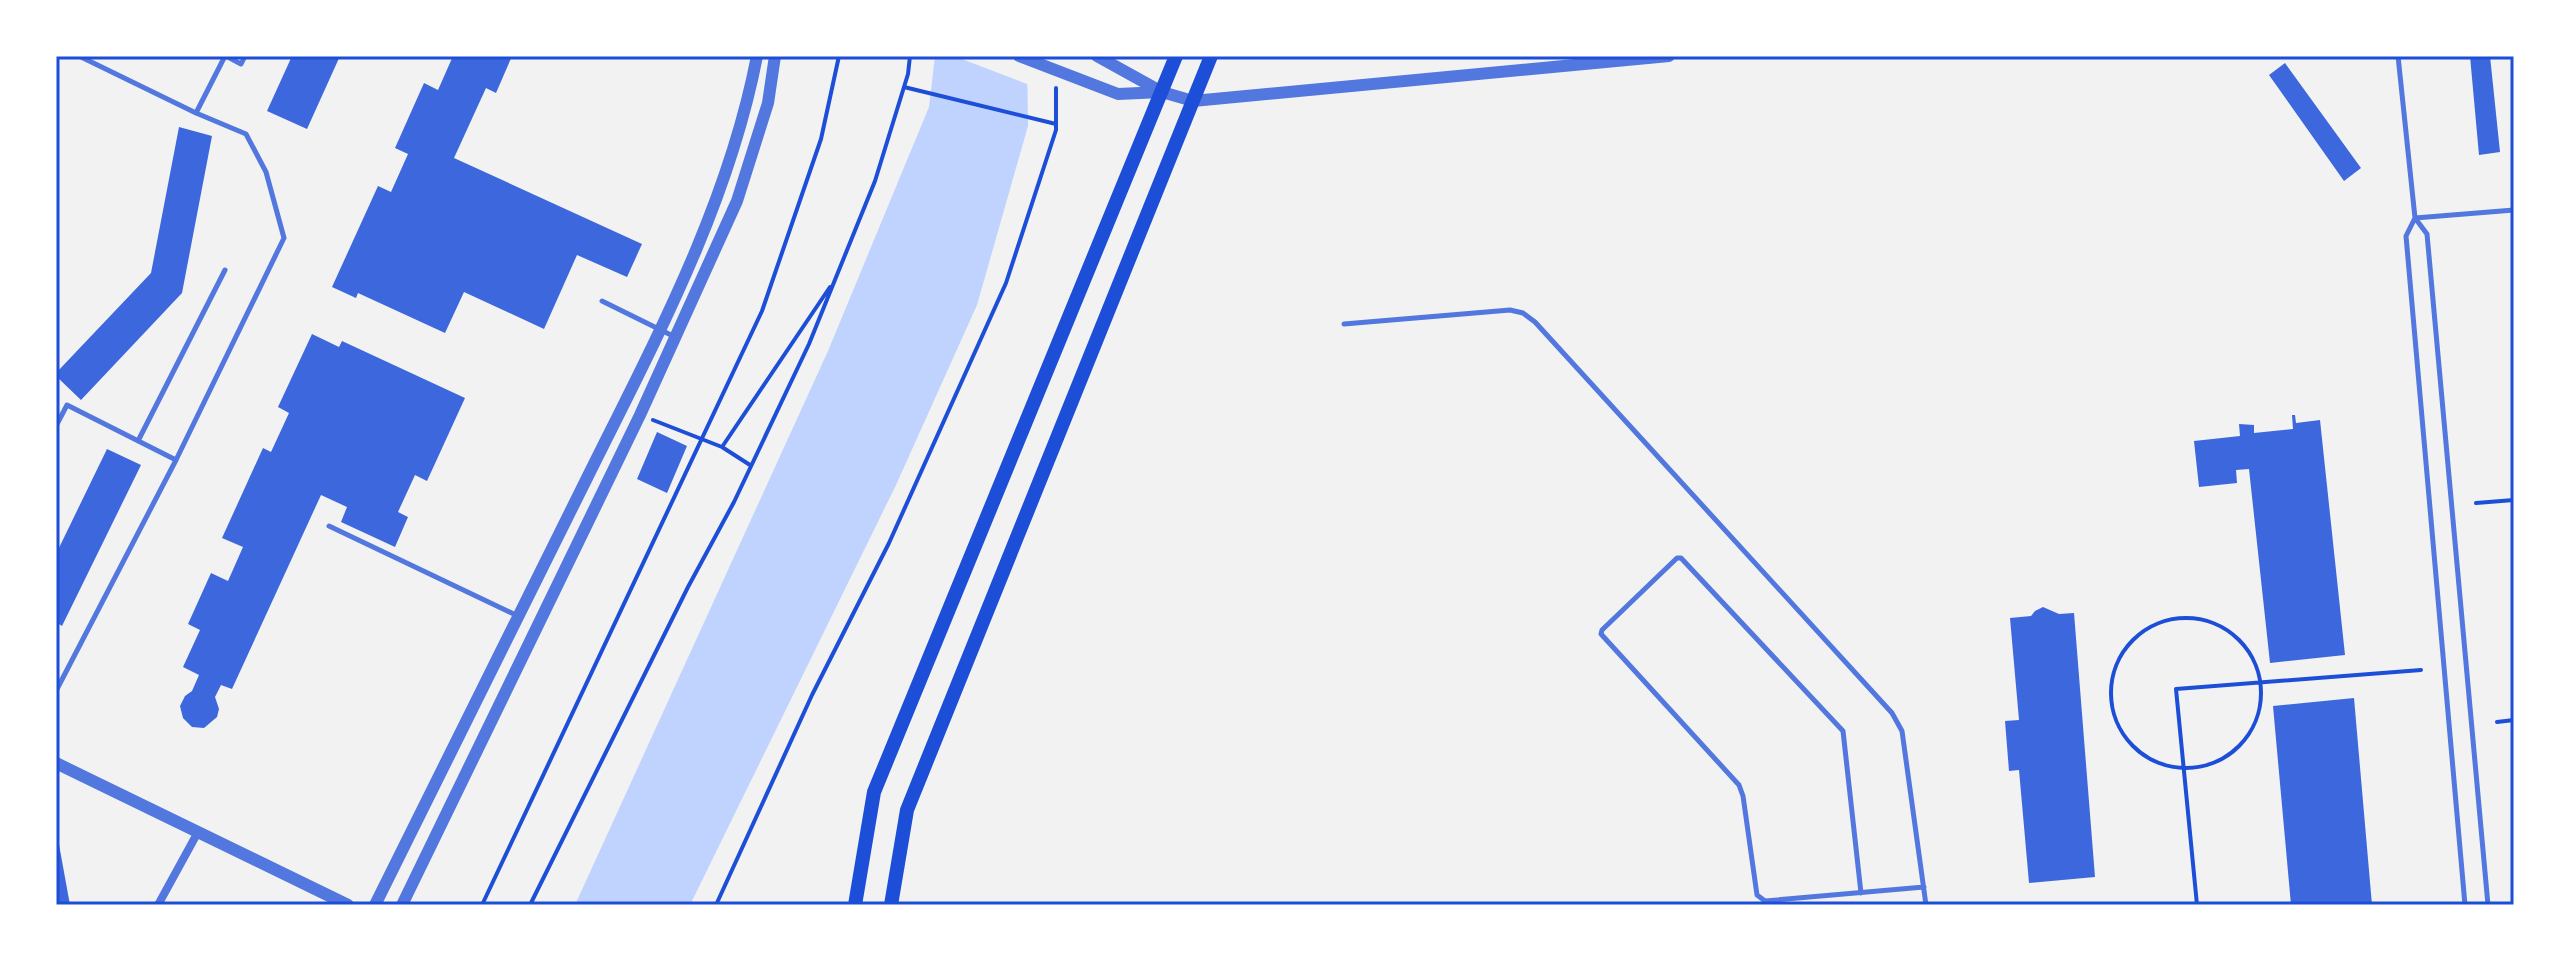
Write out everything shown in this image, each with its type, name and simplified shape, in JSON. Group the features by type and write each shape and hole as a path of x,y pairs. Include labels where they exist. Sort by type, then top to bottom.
{"main road":[{"path":"855,905 874,792 1176,56"},
{"path":"891,905 907,810 1211,56"}],"street":[{"path":"375,905 661,330 719,196 749,98 757,56"},
{"path":"402,905 640,415 737,201 768,103 775,56"},
{"path":"1019,56 1118,94 1162,92"},
{"path":"1097,56 1162,92 1193,101 1669,56"},
{"path":"56,763 348,905"},
{"path":"158,905 198,832"}],"lane":[{"path":"56,691 176,460 284,238 266,172 246,134 79,56"},
{"path":"196,113 225,56 241,64 245,56"},
{"path":"2398,56 2415,218 2427,234 2488,905"},
{"path":"2415,218 2514,210"},
{"path":"2415,218 2406,236 2465,905"},
{"path":"138,441 225,270"},
{"path":"602,301 676,337"},
{"path":"1344,324 1510,310 1523,313 1535,322 1892,713 1902,731 1926,905"},
{"path":"56,426 67,405 176,460"},
{"path":"329,526 518,617"},
{"path":"1861,893 1843,731 1681,558 1677,558 1602,630 1603,638 1739,785 1757,895 1765,901 1861,893 1924,887"}],"path":[{"path":"482,905 762,311 821,139 839,56"},
{"path":"530,905 809,344 875,181 904,87 910,56"},
{"path":"716,905 812,695 909,500 1006,283 1056,130 1056,83"},
{"path":"904,87 1056,124"},
{"path":"722,447 836,278"},
{"path":"640,415 722,447 751,466"},
{"path":"2476,503 2514,500"},
{"path":"2173,618 2199,618 2222,627 2242,642 2255,663 2260,683 2259,712 2248,735 2231,753 2210,765 2184,769 2161,765 2139,753 2122,734 2112,711 2110,686 2117,662 2130,641 2150,626 2173,618"},
{"path":"2197,905 2176,689 2421,670"},
{"path":"2497,722 2514,720"}],"water":[{"path":"935,56 1027,56 1028,126 977,305 896,485 690,905 575,905 828,351 929,107"}],"pier":[{"path":"954,56 1031,56 1032,86"}],"building":[{"path":"292,56 340,56 307,129 267,111"},
{"path":"453,56 512,56 496,93 486,88 454,158 642,244 627,277 577,255 544,329 464,292 445,333 358,293 356,298 332,287 378,186 391,192 408,154 395,148 424,83 438,90"},
{"path":"2470,56 2490,56 2500,152 2479,155"},
{"path":"2285,63 2361,168 2344,181 2269,75"},
{"path":"179,127 212,136 182,293 81,400 56,373 151,273"},
{"path":"312,334 339,347 342,341 465,398 427,481 415,475 398,512 408,517 395,547 341,522 347,507 321,495 232,689 221,685 215,697 219,709 217,717 204,728 192,727 183,718 180,706 199,675 183,667 200,630 188,624 211,573 228,581 243,547 222,538 263,448 271,452 289,413 278,407"},
{"path":"2292,415 2295,415 2296,423 2320,420 2345,655 2270,663 2249,469 2236,470 2237,483 2199,487 2194,441 2240,436 2239,424 2254,425 2254,433 2293,429"},
{"path":"657,432 687,446 667,493 637,479"},
{"path":"107,449 141,465 62,626 56,622 56,554"},
{"path":"2043,607 2059,614 2074,613 2095,877 2029,883 2019,770 2009,771 2005,721 2019,720 2010,618 2031,616"},
{"path":"2354,698 2372,905 2291,905 2273,706"},
{"path":"58,839 70,905 56,905"}]}
